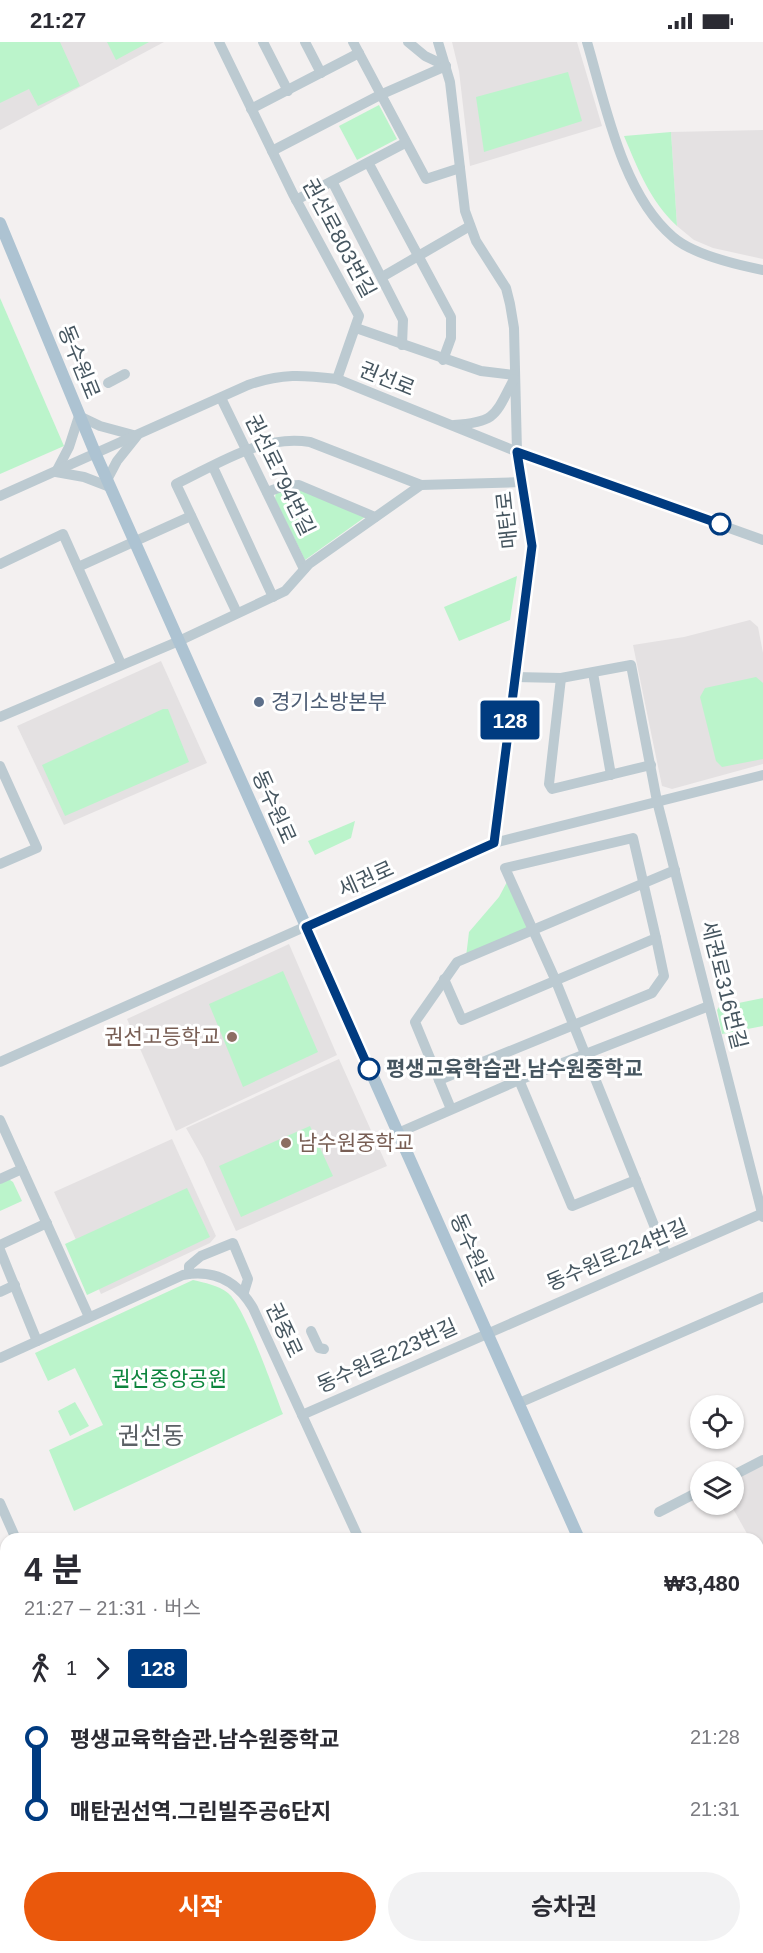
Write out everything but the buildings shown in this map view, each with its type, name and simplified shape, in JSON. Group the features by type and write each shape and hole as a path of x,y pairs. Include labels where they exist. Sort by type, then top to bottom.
{"main road":[{"name":"동수원로","path":"0,223 96,455 576,1533"}],"street":[{"name":"권선로803번길","path":"219,42 296,200 359,316 337,379"},
{"path":"263,42 288,91"},
{"path":"305,42 321,73"},
{"path":"353,42 426,179 460,168"},
{"path":"408,42 425,56 446,66"},
{"name":"매탄로","path":"438,42 446,66 470,226 476,242 506,288 514,328 517,452 532,546 494,843"},
{"path":"587,42 618,144 640,197 655,217 674,238 695,249 763,270"},
{"path":"251,109 359,53"},
{"path":"272,151 380,95 446,66"},
{"path":"296,200 333,183 405,143"},
{"path":"369,164 451,317 451,338 443,360"},
{"path":"333,183 403,320 402,345"},
{"path":"381,277 470,226"},
{"path":"356,327 443,360 481,371 514,377 498,409 489,419 478,424 452,426"},
{"path":"108,383 125,374"},
{"name":"권선로","path":"0,496 221,398 275,377 303,374 337,379 517,452 763,540"},
{"name":"권선로794번길","path":"221,398 304,569"},
{"path":"80,416 99,426 137,436 117,461 109,484 56,472 69,447 80,416"},
{"path":"237,613 176,484 246,450 276,440 310,442 421,485 523,483"},
{"path":"213,466 273,597"},
{"path":"267,492 284,486 299,485 375,517"},
{"path":"0,717 179,641 285,591 304,569 421,485"},
{"path":"78,567 191,516"},
{"path":"0,564 63,534 121,664"},
{"name":"세권로316번길","path":"593,673 632,665 657,801 763,1214"},
{"path":"515,677 561,678 593,673 611,775"},
{"path":"561,678 549,784 552,789 651,765"},
{"path":"0,766 37,848 0,864"},
{"name":"세권로","path":"0,1062 494,843 763,776"},
{"path":"440,1080 574,1025 652,993 664,976 633,838 505,868 555,979 574,1025 586,1054 666,1255"},
{"path":"452,1110 415,1022 457,962 675,870"},
{"path":"444,979 462,1020 656,938"},
{"path":"398,1133 519,1080 709,1006"},
{"path":"519,1080 572,1206 636,1180"},
{"path":"0,1120 89,1317"},
{"path":"0,1179 22,1169"},
{"name":"동수원로224번길","path":"488,1332 763,1214"},
{"path":"0,1245 47,1223"},
{"path":"189,1274 189,1266 201,1257 233,1243 249,1279 243,1292"},
{"path":"0,1250 37,1341"},
{"name":"권중로","path":"0,1358 189,1274 219,1276 243,1292 356,1533"},
{"path":"0,1292 15,1286"},
{"path":"519,1403 763,1297"},
{"path":"311,1331 319,1348 324,1349"},
{"name":"동수원로223번길","path":"302,1415 488,1332"},
{"path":"744,1469 763,1460"},
{"path":"659,1512 690,1496"},
{"path":"0,1503 13,1533"}],"shaded area":[{"path":"0,42 164,42 0,130"},
{"path":"452,42 577,42 602,126 470,166 459,71"},
{"path":"763,130 763,259 713,248 694,240 677,226 671,132"},
{"path":"750,620 758,627 763,653 763,764 672,789 662,786 633,645 684,637"},
{"path":"161,661 207,763 64,825 17,726"},
{"name":"권선고등학교","path":"289,944 337,1055 176,1131 127,1019"},
{"name":"남수원중학교","path":"339,1059 387,1166 236,1231 203,1158 186,1128"},
{"path":"172,1139 216,1236 210,1243 101,1294 54,1192"},
{"path":"763,1464 763,1533 747,1533 737,1515 744,1515 744,1474"}],"green space":[{"path":"0,42 60,42 80,86 38,106 29,89 0,103"},
{"path":"107,42 149,42 116,60"},
{"path":"568,72 582,121 484,152 476,97"},
{"path":"379,105 397,139 357,160 339,126"},
{"path":"671,132 677,226 652,195 624,136"},
{"path":"0,298 64,446 0,474"},
{"path":"296,488 365,517 305,560 275,499 276,491"},
{"path":"517,576 510,620 459,641 444,607"},
{"path":"756,677 763,683 763,759 722,767 716,761 700,697 705,688"},
{"path":"163,709 168,709 189,762 65,816 42,765"},
{"path":"355,821 351,838 315,855 308,841"},
{"path":"508,880 530,931 466,957 469,932 499,897"},
{"path":"283,971 318,1052 243,1087 209,1004"},
{"path":"763,998 763,1026 722,1034 717,1010 719,1007"},
{"path":"310,1126 333,1176 241,1217 219,1166"},
{"path":"7,1178 13,1182 22,1201 0,1211 0,1181"},
{"path":"187,1188 210,1237 87,1295 65,1244"},
{"name":"권선중앙공원","path":"193,1280 220,1288 235,1301 266,1368 283,1414 74,1511 49,1450 103,1425 75,1368 48,1381 35,1353"},
{"path":"75,1402 89,1426 70,1436 58,1411"}],"bus line":[{"name":"128","path":"369,1069 306,927 494,843 532,546 517,452 720,524"}],"place":[{"name":"경기소방본부","path":"259,702"},
{"name":"권선고등학교","path":"232,1037"},
{"name":"평생교육학습관.남수원중학교","path":"369,1069"},
{"name":"남수원중학교","path":"286,1143"}],"district":[{"name":"권선동","path":"151,1436"}]}
